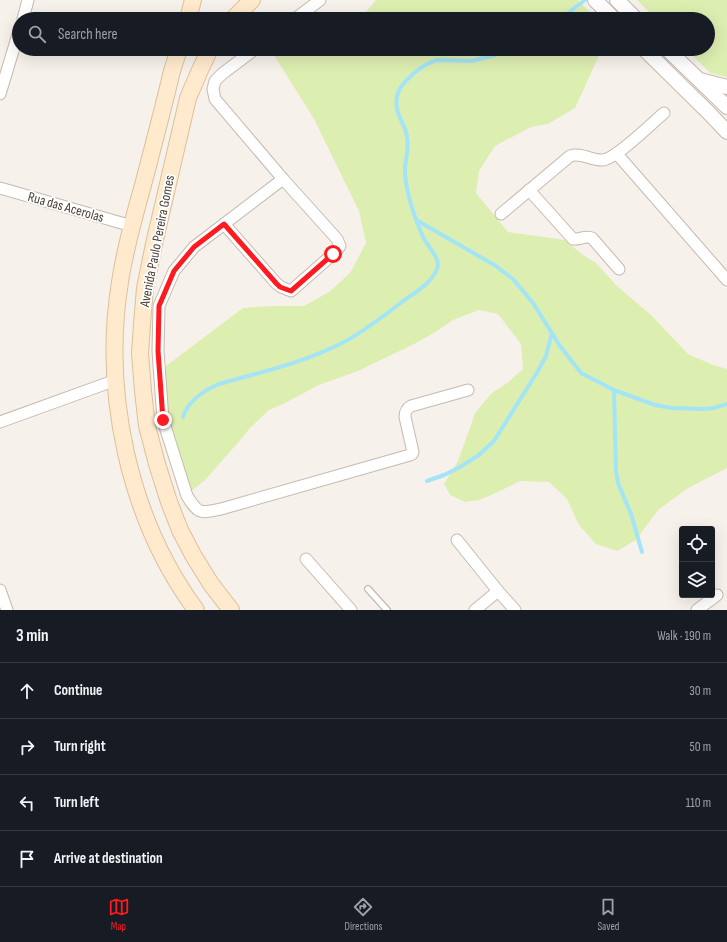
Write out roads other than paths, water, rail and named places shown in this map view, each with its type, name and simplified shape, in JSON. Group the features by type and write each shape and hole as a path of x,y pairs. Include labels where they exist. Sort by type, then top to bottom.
{"main road":[{"path":"190,12 193,0"},
{"path":"240,12 252,0"},
{"name":"Avenida Paulo Pereira Gomes","path":"177,56 122,268 117,305 115,342 116,380 122,435 128,465 136,490 164,558 178,585 196,610"},
{"name":"Avenida Paulo Pereira Gomes","path":"207,56 188,98 154,244 145,288 140,354 147,426 169,502 180,530 193,556 211,584 231,610"}],"street":[{"path":"25,12 28,0"},
{"path":"304,12 320,0"},
{"path":"595,0 607,12"},
{"path":"617,0 629,12"},
{"path":"0,94 12,54"},
{"path":"224,224 280,287 291,291 340,246 337,239 283,179 215,99 213,89 215,80 246,56"},
{"path":"651,56 727,132"},
{"path":"674,56 727,107"},
{"path":"697,79 727,87"},
{"path":"709,113 727,112"},
{"path":"501,214 570,156 577,155 604,160 617,154 664,113"},
{"path":"617,154 727,280"},
{"path":"283,179 194,247 174,271 159,306 158,351 163,420 186,496 192,505 198,511 221,509 410,456 413,452 405,417 407,408 468,390"},
{"name":"Rua das Acerolas","path":"0,188 132,226"},
{"path":"529,190 573,239 576,240 588,237 592,238 619,269"},
{"path":"0,422 116,380"},
{"path":"456,540 515,610"},
{"path":"306,559 351,610"},
{"path":"0,590 7,610"},
{"path":"475,610 498,590"},
{"path":"697,610 717,595"}],"lane":[{"path":"368,589 387,610"}],"waterway":[{"path":"569,12 585,0"},
{"path":"183,417 185,411 193,401 214,386 297,362 350,339 417,292 431,279 438,265 436,257 423,237 413,212 408,194 405,176 408,141 397,109 396,103 398,93 406,81 414,73 433,61 472,61 491,56"},
{"path":"418,221 496,266 513,279 533,303 560,346 581,373 614,390 655,405 671,408 702,409 714,408 727,404"},
{"path":"427,481 460,467 479,455 494,441 538,371 546,356 552,333"},
{"path":"614,390 616,471 618,483 631,514 642,552"}]}
